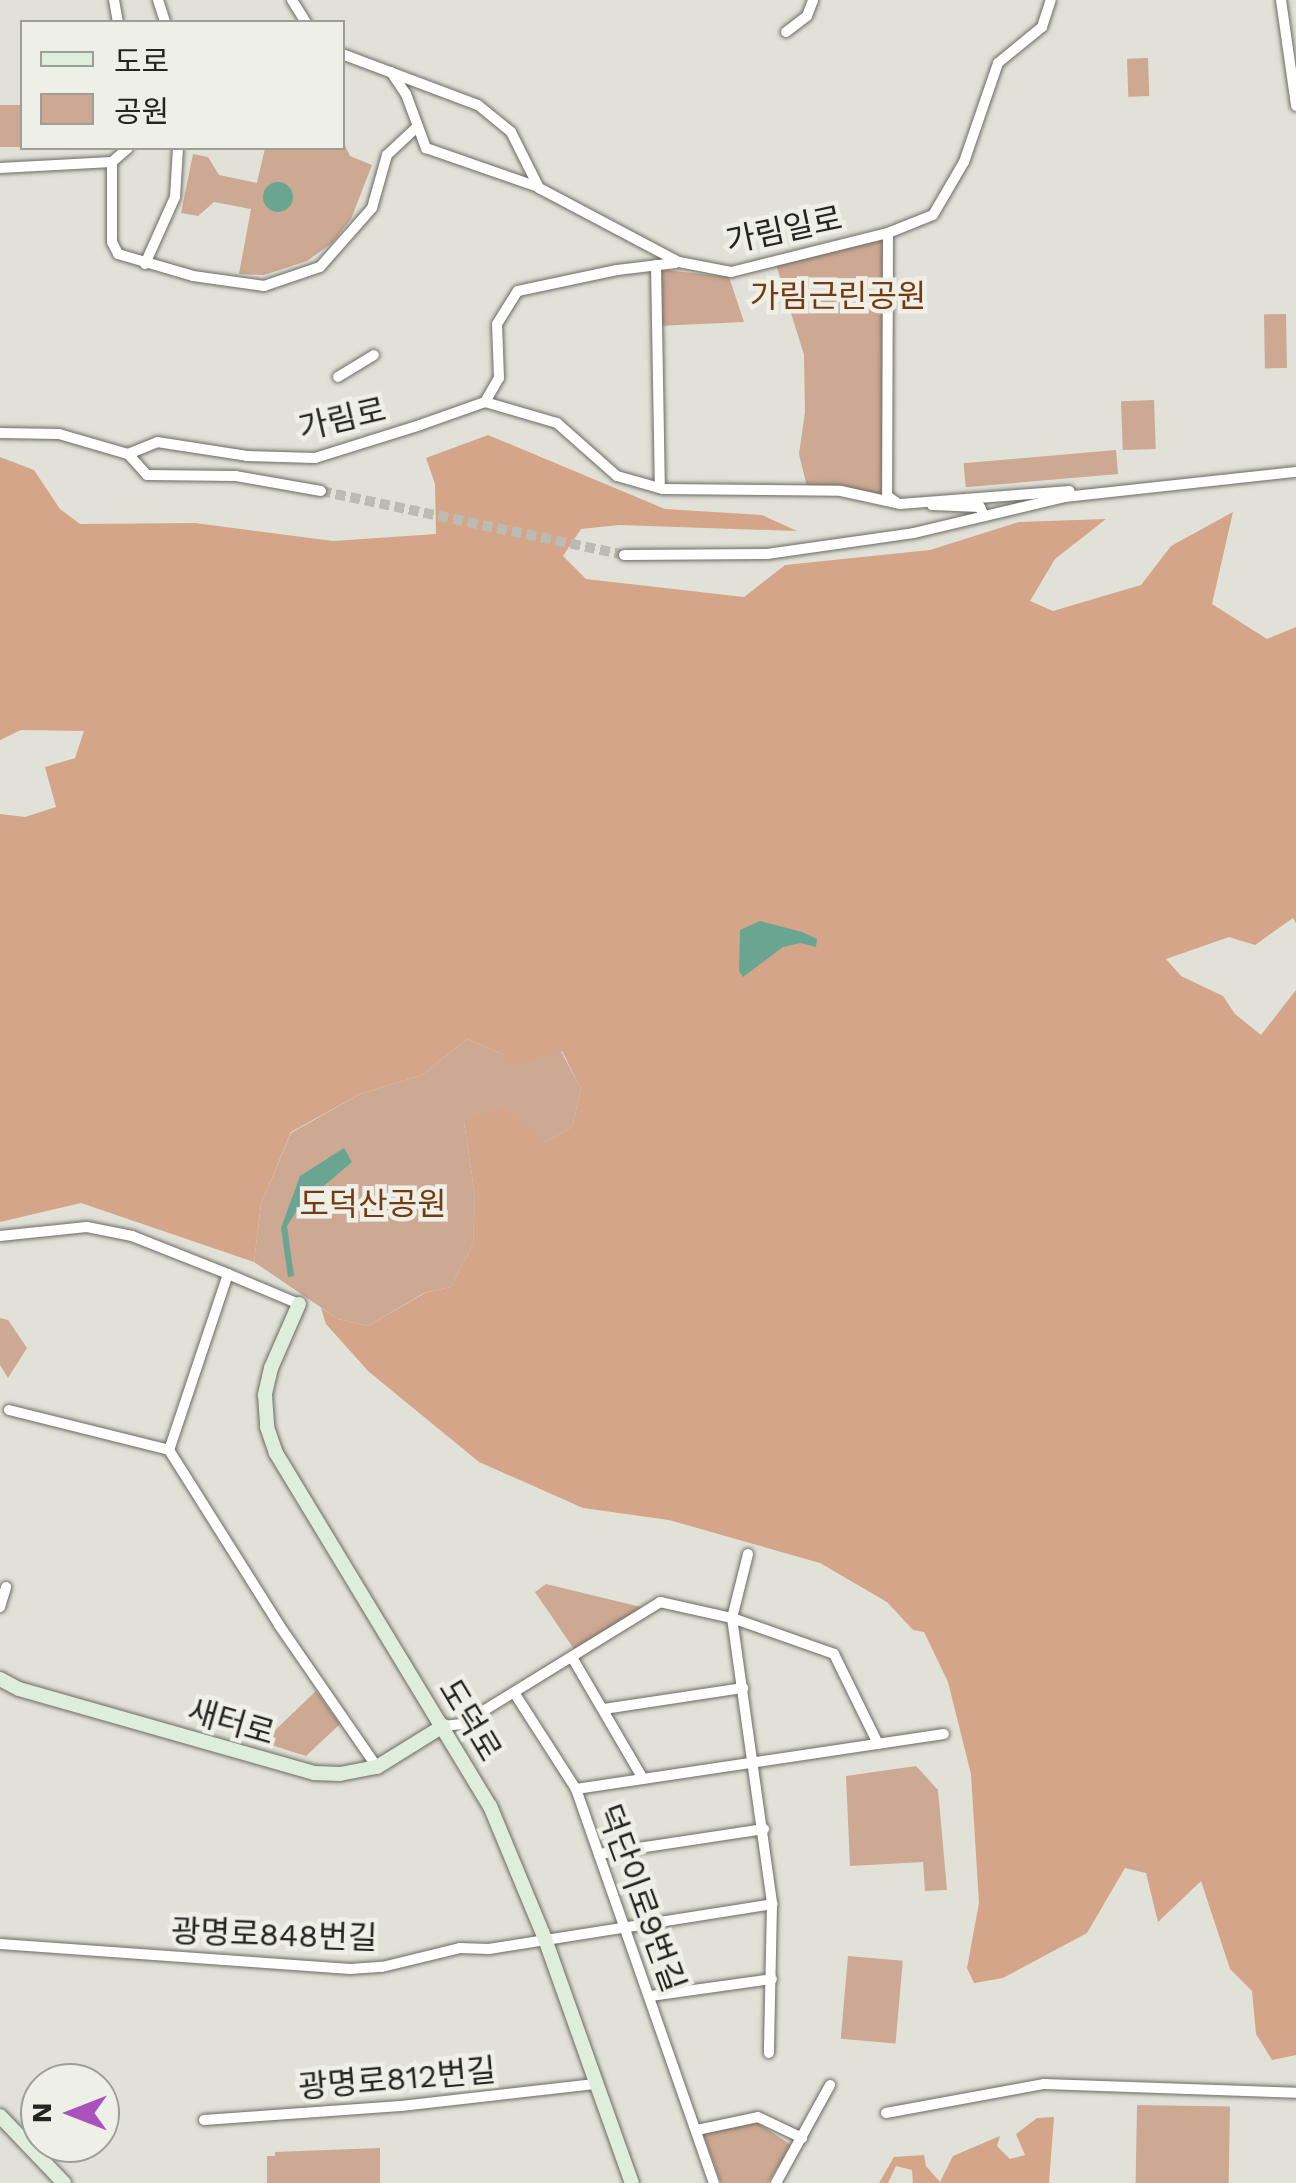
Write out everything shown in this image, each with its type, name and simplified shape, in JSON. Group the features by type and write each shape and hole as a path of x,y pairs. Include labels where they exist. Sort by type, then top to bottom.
{"street":[{"path":"786,32 807,16 812,0"},
{"name":"가림일로","path":"418,126 426,148 539,188 679,262 731,272 888,233 933,215 964,162 998,64 1042,27 1051,0"},
{"path":"1280,0 1296,106"},
{"path":"345,55 478,105 511,132 539,188"},
{"path":"112,162 112,242 118,254 145,264 264,286 320,267 372,208 386,155 418,126 406,94 390,70"},
{"path":"0,168 112,162 126,150"},
{"path":"145,264 175,197 178,150"},
{"path":"888,233 886,496 900,504 1056,490 1111,492"},
{"path":"679,262 518,292 497,324 498,378 485,402 557,422 616,476 660,488 841,490 900,504 980,507 984,516"},
{"path":"656,265 660,488"},
{"path":"338,377 374,355"},
{"name":"가림로","path":"322,491 236,476 147,475 128,454 157,442 247,456 315,458 485,402"},
{"path":"0,433 59,434 128,454"},
{"path":"624,555 767,554 914,532 1064,496 1296,472"},
{"path":"0,1236 87,1228 132,1236 299,1304"},
{"path":"169,1450 228,1274"},
{"name":"도덕로","path":"299,1304 270,1368 265,1396 267,1427 276,1453 490,1806 545,1939 632,2183"},
{"path":"9,1410 169,1450 279,1625 377,1767"},
{"path":"748,1554 732,1618 772,1904 769,2053"},
{"path":"0,1607 6,1587"},
{"path":"442,1726 462,1724 515,1694 660,1602 732,1618 834,1654 878,1744"},
{"path":"573,1659 643,1779"},
{"name":"새터로","path":"1,1684 293,1769 340,1774 377,1767 442,1726"},
{"path":"604,1709 743,1688"},
{"name":"덕단이로9번길","path":"515,1694 576,1789 714,2183"},
{"path":"576,1789 944,1734"},
{"path":"599,1854 764,1829"},
{"name":"광명로848번길","path":"0,1944 350,1968 772,1904"},
{"path":"650,1996 772,1979"},
{"name":"광명로812번길","path":"204,2120 401,2106 595,2084"},
{"path":"886,2112 1044,2084 1296,2094"},
{"path":"776,2183 830,2085"},
{"path":"0,2116 64,2183"},
{"path":"697,2130 758,2117 802,2138"}],"green space":[{"path":"1148,58 1149,96 1128,97 1127,59"},
{"path":"0,105 20,105 20,147 0,147"},
{"path":"345,145 350,156 372,165 351,219 332,243 307,261 264,275 239,274 251,209 214,202 198,216 181,213 193,154 208,157 219,175 257,183 265,150 345,150"},
{"name":"가림근린공원","path":"888,233 887,496 808,491 799,454 805,412 804,355 775,261"},
{"path":"656,269 729,277 744,322 657,326"},
{"path":"1264,314 1286,314 1287,368 1265,368"},
{"path":"1154,400 1156,449 1123,450 1121,401"},
{"path":"1116,450 1118,474 966,487 964,463"},
{"name":"도덕산공원","path":"467,1039 503,1054 561,1051 581,1089 572,1127 545,1142 464,1122 475,1196 473,1244 451,1287 424,1293 368,1326 338,1319 254,1262 261,1204 291,1133 360,1094 422,1075"},
{"path":"0,1318 8,1320 27,1348 8,1378 0,1365"},
{"path":"546,1584 645,1608 574,1649 535,1592"},
{"path":"316,1691 340,1724 306,1756 268,1744 275,1740 271,1734"},
{"path":"916,1766 938,1790 947,1890 925,1891 923,1862 850,1866 846,1776"},
{"path":"848,1956 903,1961 896,2043 841,2039"},
{"path":"1137,2105 1230,2107 1229,2183 1136,2183"},
{"path":"758,2123 791,2145 768,2183 721,2183 703,2133"},
{"path":"380,2148 380,2183 267,2183 267,2156 275,2156 275,2152"}],"shaded area":[{"path":"278,182 289,186 293,197 289,208 278,212 267,208 263,197 267,186"},
{"path":"488,435 665,509 762,515 797,531 619,525 581,529 563,556 586,579 744,597 785,565 930,550 1019,522 1106,519 1055,559 1030,601 1053,611 1141,585 1171,546 1233,512 1212,604 1267,639 1296,627 1296,923 1293,918 1255,945 1229,937 1166,959 1181,976 1223,996 1235,1014 1261,1035 1296,990 1296,2055 1272,2060 1256,2034 1252,1991 1230,1969 1201,1881 1158,1922 1146,1873 1125,1868 1087,1933 1003,1978 974,1983 967,1968 979,1903 971,1774 948,1682 924,1632 913,1630 887,1602 820,1563 669,1520 583,1508 479,1462 368,1371 326,1324 321,1308 338,1319 368,1326 425,1293 451,1287 473,1244 475,1196 464,1122 504,1107 545,1142 572,1127 581,1089 562,1051 508,1068 503,1054 467,1039 422,1075 360,1094 291,1132 261,1204 254,1262 81,1203 0,1222 0,814 25,817 56,807 45,767 75,758 84,731 21,730 0,740 0,457 34,470 60,509 80,524 195,523 333,541 436,534 435,484 426,458"},
{"path":"760,921 802,932 817,939 816,947 801,943 783,947 743,977 739,971 740,930"},
{"path":"344,1148 352,1162 299,1207 287,1226 294,1276 288,1277 281,1228 300,1176"},
{"path":"1054,2117 1049,2183 913,2183 912,2170 896,2166 888,2183 879,2183 894,2157 924,2155 926,2166 940,2182 953,2156 1000,2136 997,2146 1010,2159 1025,2155 1016,2134 1037,2118"}],"tunnel":[{"path":"321,491 624,555"}]}
